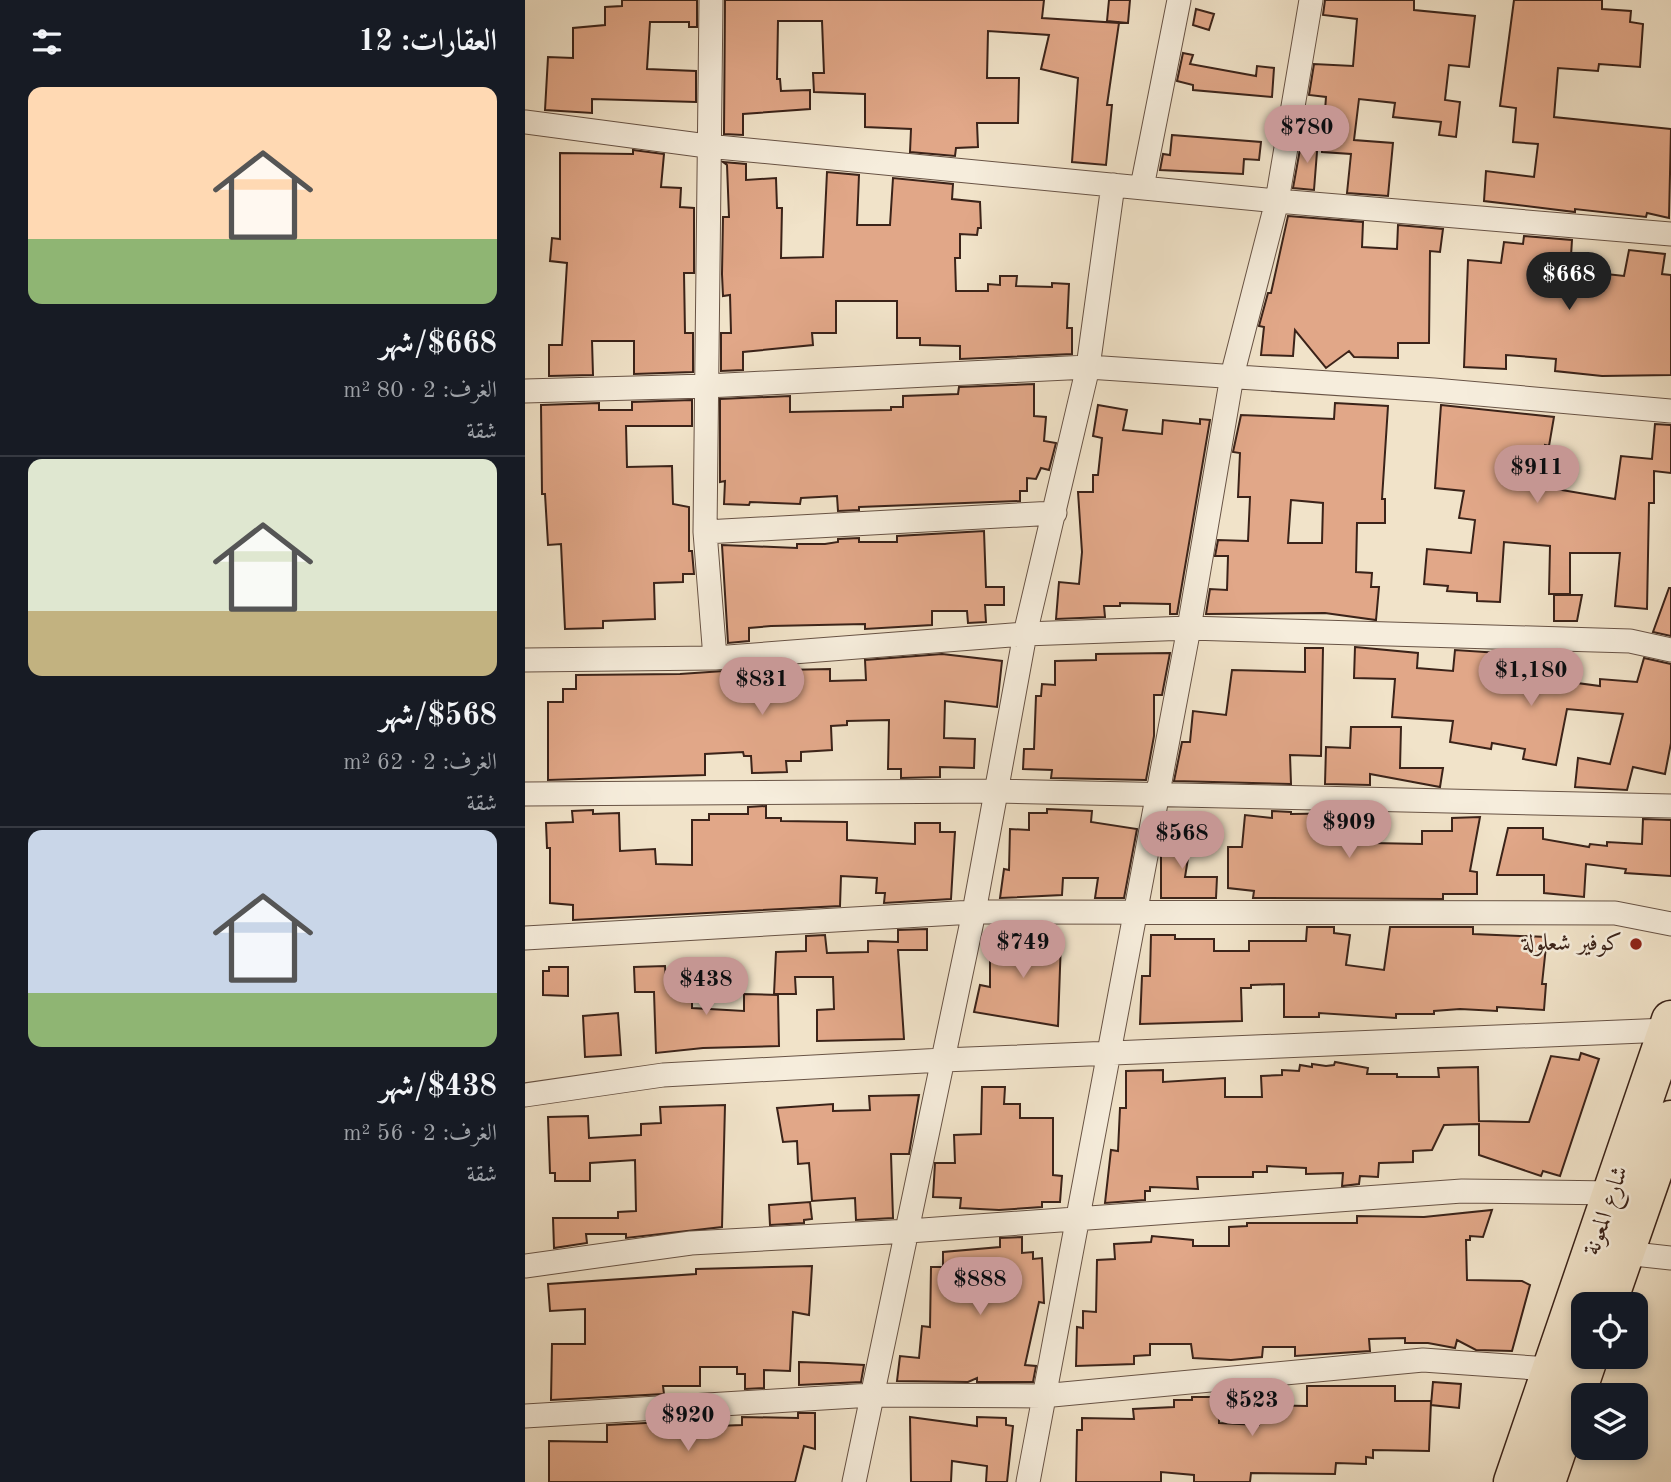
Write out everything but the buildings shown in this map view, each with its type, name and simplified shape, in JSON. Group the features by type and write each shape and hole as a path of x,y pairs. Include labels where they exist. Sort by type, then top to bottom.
{"highway":[{"name":"شارع المعونة","path":"1513,1482 1550,1369 1614,1193 1669,1025"},
{"name":"شارع المعونة","path":"1611,1292 1671,1120"},
{"path":"1546,1482 1585,1369"}],"street":[{"path":"711,0 707,146 705,532 715,658"},
{"path":"1142,187 1179,0"},
{"path":"1028,1482 1042,1396 1189,628 1232,376 1277,201 1311,0"},
{"path":"525,122 707,146 1277,201 1671,234"},
{"path":"854,1482 909,1231 974,912 1025,634 1088,367 1113,185"},
{"path":"525,391 706,386 1088,367 1671,411"},
{"path":"705,532 1055,513"},
{"path":"525,660 715,658 1025,634 1189,628 1630,641 1671,650"},
{"path":"525,794 998,791 1671,806"},
{"path":"525,938 974,912 1615,914 1671,924"},
{"path":"525,1095 663,1075 1669,1025"},
{"path":"525,1266 691,1243 909,1231 1462,1191 1614,1193"},
{"path":"1625,1253 1671,1258"},
{"path":"525,1416 871,1395 1042,1396 1423,1360 1550,1369"}],"place":[{"name":"كوفير شعلولة","path":"1636,944"}]}
